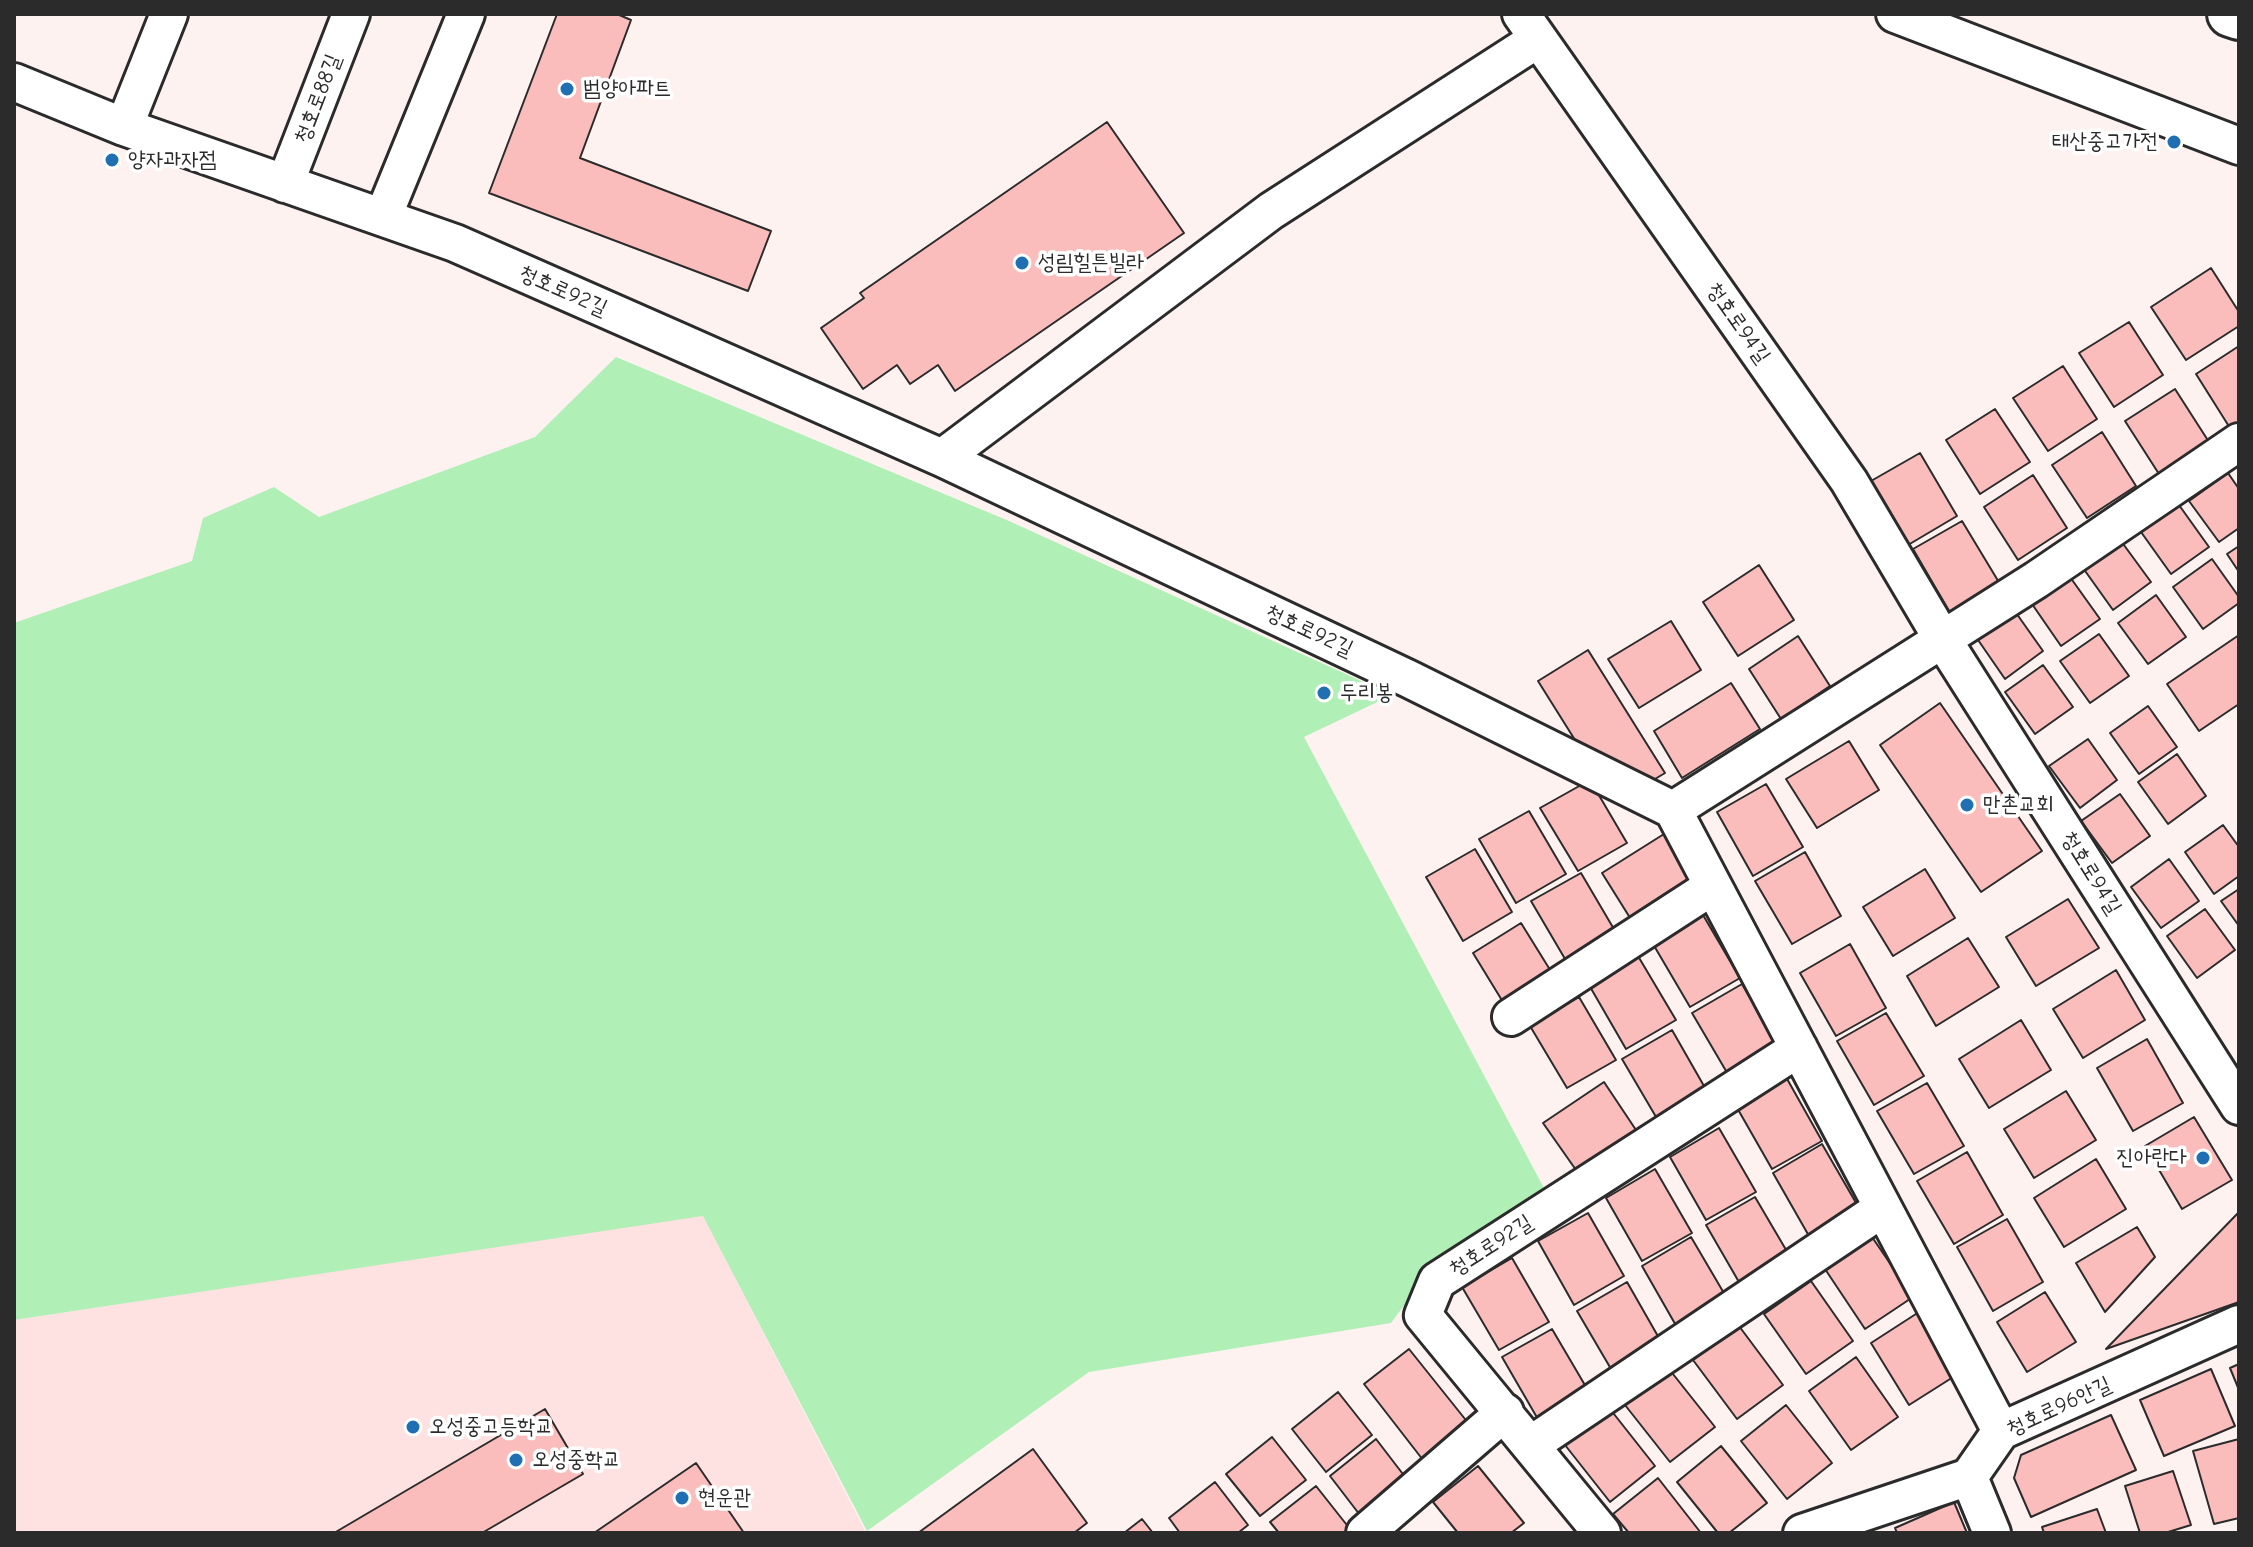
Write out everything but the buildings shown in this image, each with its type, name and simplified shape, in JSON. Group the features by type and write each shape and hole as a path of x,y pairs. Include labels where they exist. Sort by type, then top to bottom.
{"main road":[{"path":"2230,14 2239,17"}],"street":[{"path":"124,127 169,14"},
{"name":"청호로88길","path":"285,184 351,14"},
{"path":"14,82 124,127 383,217 466,14"},
{"path":"1895,14 2239,146"},
{"path":"942,458 1271,211 1530,26"},
{"name":"청호로94길","path":"1530,26 1849,481 1943,640 2239,1106"},
{"name":"청호로92길","path":"383,217 455,243 942,458 1409,679 1673,810"},
{"path":"2001,1431 1673,810 1943,640 2239,442"},
{"path":"1511,1017 1713,886"},
{"name":"청호로92길","path":"1602,1533 1423,1315 1437,1281 1799,1048"},
{"path":"1532,1444 1883,1208"},
{"name":"청호로96안길","path":"1969,1477 2001,1431 2239,1324"},
{"path":"1365,1533 1505,1412"},
{"path":"1802,1533 1969,1477 1992,1533"}],"shaded area":[{"name":"오성중고등학교","path":"703,1215 866,1533 14,1533 14,1320"}],"green space":[{"path":"616,357 1009,521 1392,695 1304,737 1545,1190 1437,1261 1391,1323 1089,1372 867,1531 703,1216 14,1320 14,623 192,561 203,518 274,487 319,517 535,437"}],"place":[{"name":"범양아파트","path":"567,89"},
{"name":"태산중고가전","path":"2174,142"},
{"name":"양자과자점","path":"112,160"},
{"name":"성림힐튼빌라","path":"1022,263"},
{"name":"두리봉","path":"1324,693"},
{"name":"만촌교회","path":"1967,805"},
{"name":"진아란다","path":"2203,1158"},
{"name":"오성중고등학교","path":"413,1427"},
{"name":"오성중학교","path":"516,1460"},
{"name":"현운관","path":"682,1498"}]}
